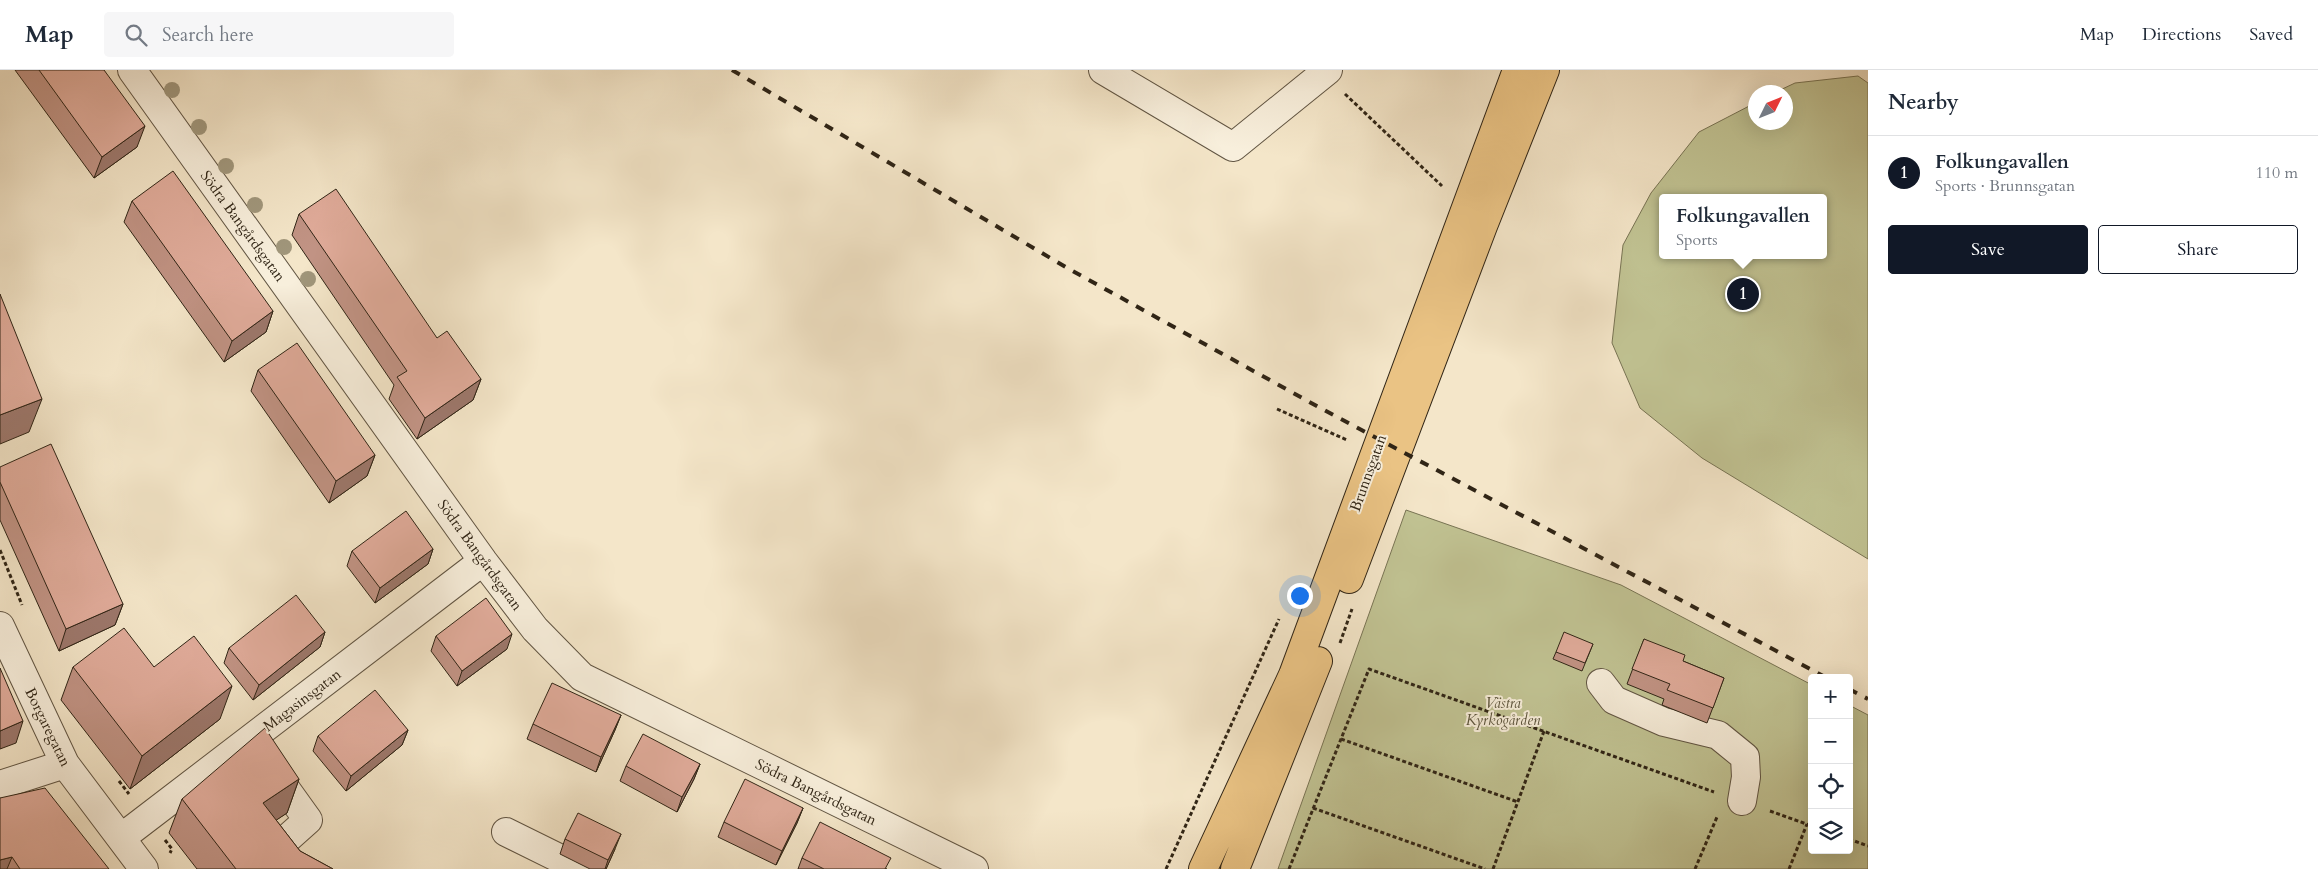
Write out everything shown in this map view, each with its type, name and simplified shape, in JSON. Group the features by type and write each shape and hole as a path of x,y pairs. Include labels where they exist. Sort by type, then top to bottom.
{"main road":[{"name":"Brunnsgatan","path":"1203,869 1293,675 1517,70"},
{"name":"Brunnsgatan","path":"1235,869 1310,682 1483,226 1545,70"}],"street":[{"name":"Södra Bangårdsgatan","path":"132,70 534,629 582,677 974,869"},
{"path":"1103,70 1233,147 1335,78"},
{"name":"Magasinsgatan","path":"121,838 484,561"},
{"name":"Borgaregatan","path":"0,626 64,764 144,869"},
{"path":"1601,683 1614,700 1664,722 1718,736 1745,757 1746,777 1734,799"},
{"path":"250,740 308,820 280,845"},
{"path":"0,785 64,764"},
{"path":"506,832 581,869"}],"path":[{"path":"1335,78 1345,94 1448,191"},
{"path":"1277,409 1351,441"},
{"path":"1289,869 1370,669 1807,824 1789,869"},
{"path":"1493,869 1544,731"},
{"path":"1341,739 1518,802"},
{"path":"1695,869 1734,799"},
{"path":"1313,808 1485,869"},
{"path":"1853,840 1868,846"}],"green space":[{"path":"1858,76 1868,83 1868,559 1702,458 1640,408 1612,343 1623,245 1651,193 1699,132 1748,107 1748,130 1793,130 1793,85 1791,85"},
{"name":"Västra Kyrkogården","path":"1406,510 1621,585 1808,683 1808,854 1853,854 1853,707 1868,715 1868,869 1278,869"}],"building":[{"path":"39,70 104,70 145,126 102,157"},
{"path":"173,171 273,311 232,341 132,201"},
{"path":"336,189 437,338 447,331 481,379 425,418 397,377 407,371 299,214"},
{"path":"0,294 42,399 0,415"},
{"path":"297,343 375,455 336,481 258,370"},
{"path":"51,444 123,604 66,629 0,482 0,467"},
{"path":"406,511 433,549 380,588 352,551"},
{"path":"296,595 325,632 259,685 229,648"},
{"path":"486,598 512,634 462,671 436,636"},
{"path":"124,628 154,667 194,636 232,686 142,756 73,667"},
{"path":"1564,632 1593,644 1585,663 1556,652"},
{"path":"1644,639 1685,655 1683,661 1724,678 1713,708 1667,690 1670,684 1632,669"},
{"path":"0,668 23,721 0,731"},
{"path":"552,683 621,715 601,757 533,724"},
{"path":"375,690 408,730 351,776 318,736"},
{"path":"265,728 299,779 263,803 300,851 333,869 236,869 182,799"},
{"path":"643,734 700,764 682,797 626,766"},
{"path":"745,779 803,808 782,851 724,822"},
{"path":"45,788 109,869 20,869 12,857 0,860 0,798"},
{"path":"578,813 621,834 608,860 565,839"},
{"path":"820,822 891,858 885,869 824,869 802,858"}],"railway":[{"path":"732,70 1069,269 1324,410 1819,674"},
{"path":"1853,691 1868,699"}],"place":[{"name":"Folkungavallen","path":"1743,294"}]}
